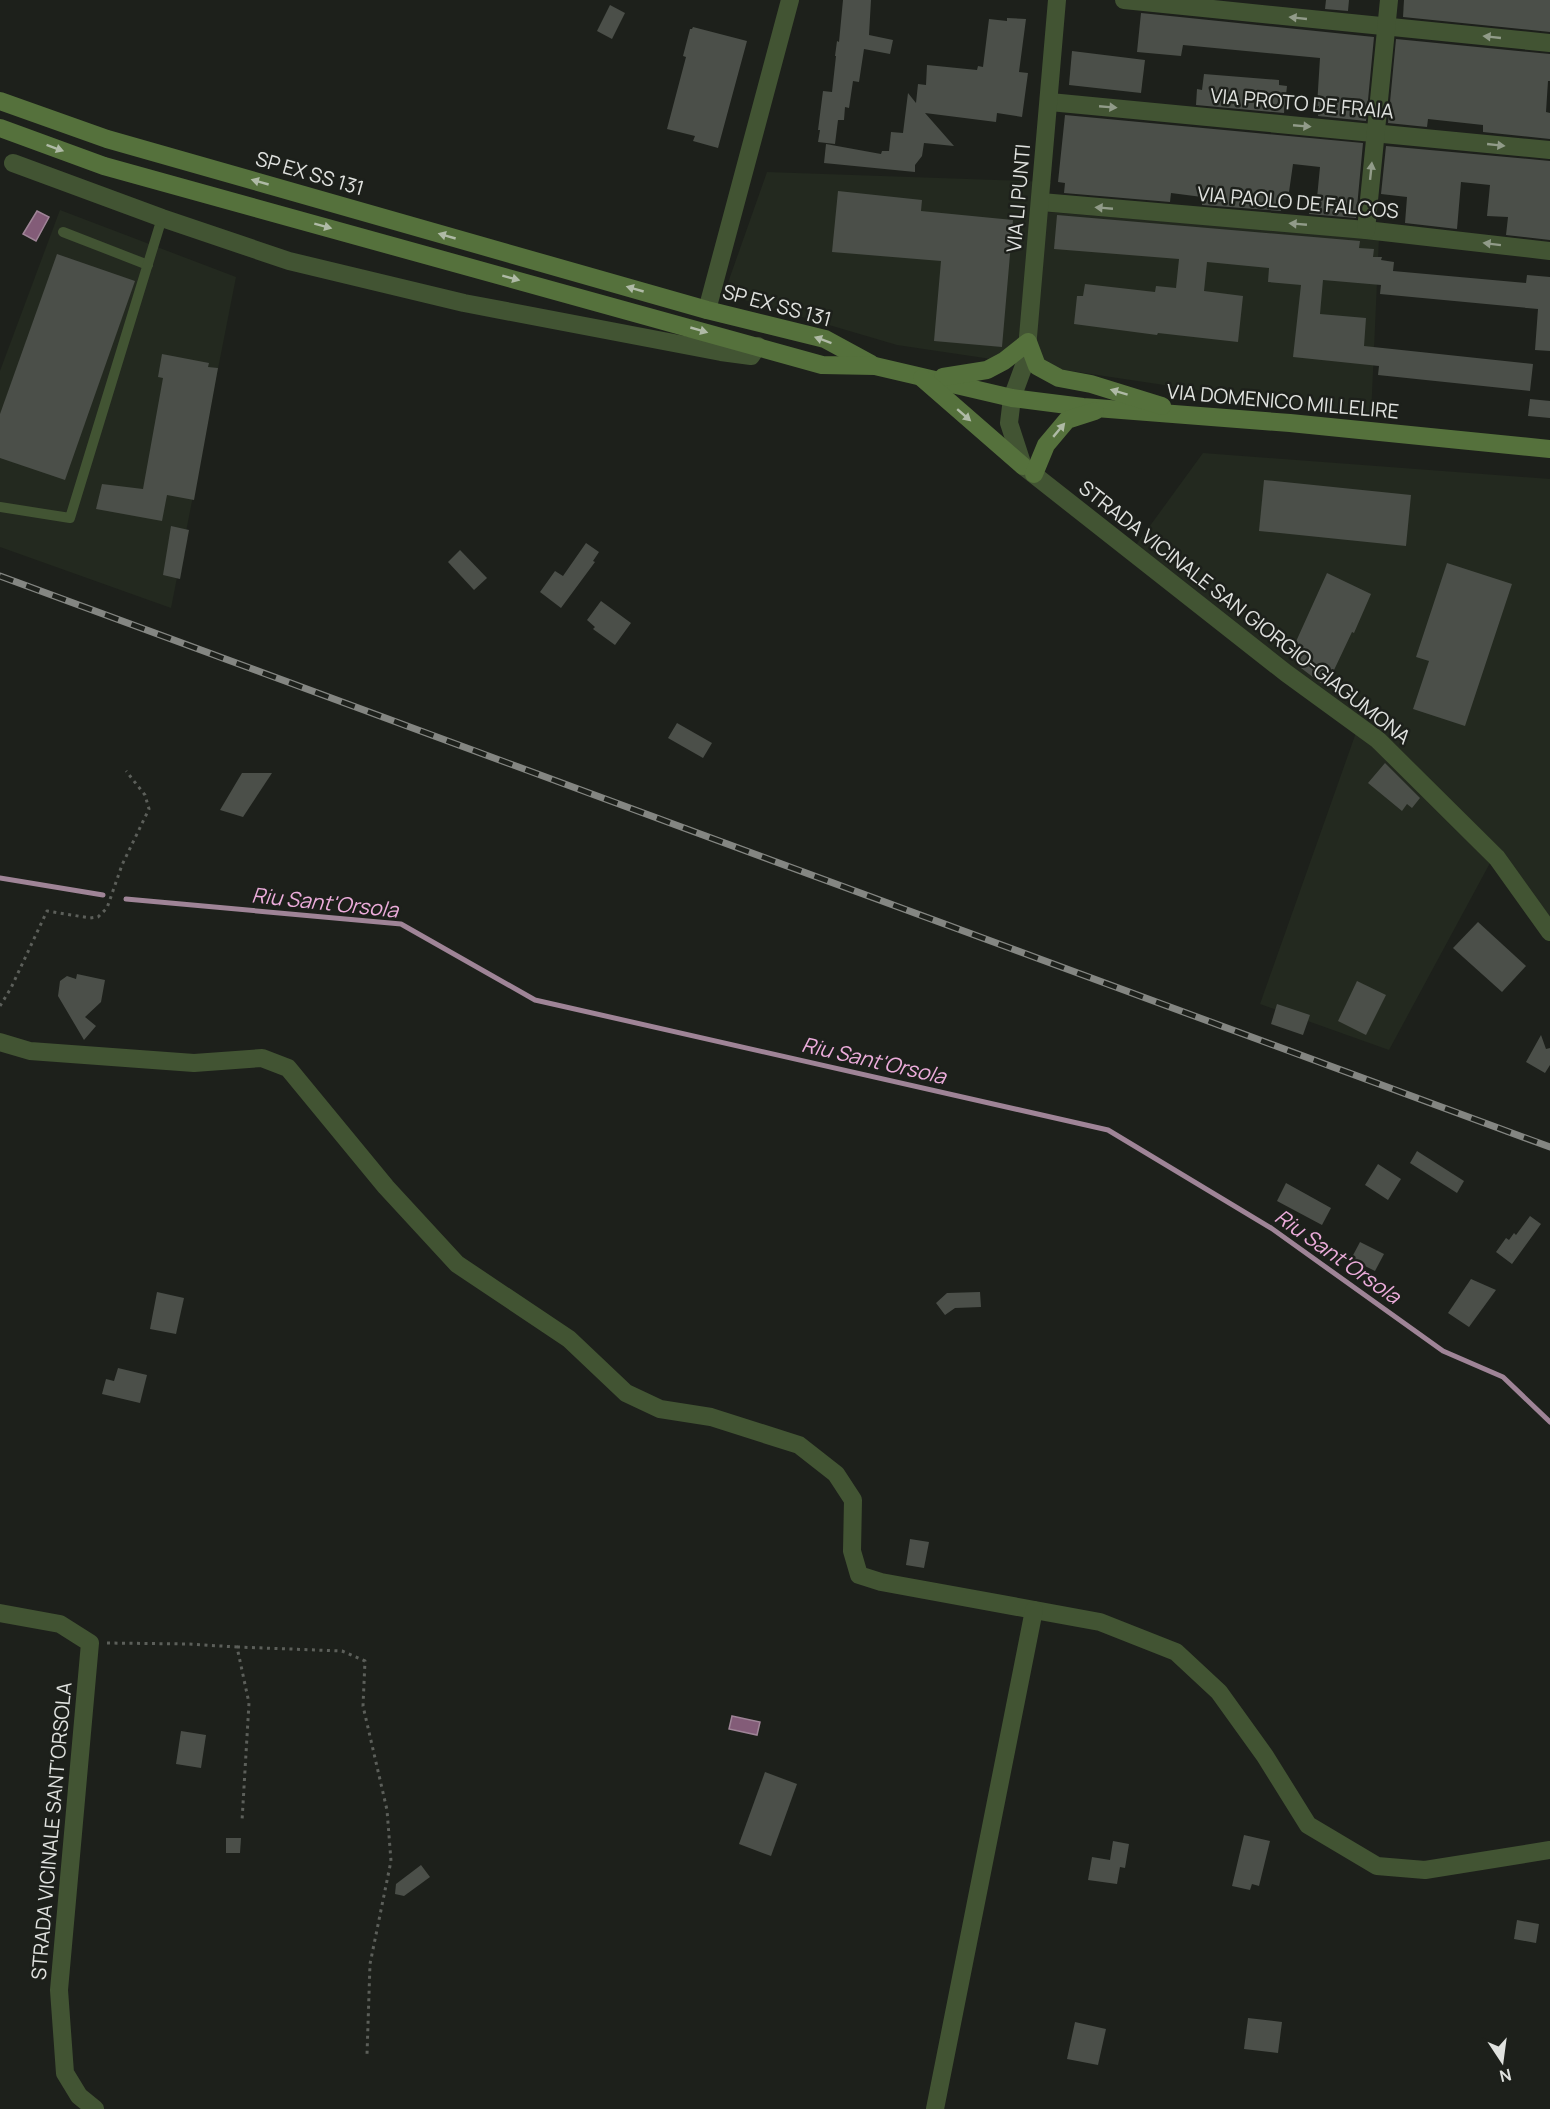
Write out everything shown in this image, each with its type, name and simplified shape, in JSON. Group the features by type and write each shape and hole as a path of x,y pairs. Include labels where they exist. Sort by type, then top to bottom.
{"main road":[{"name":"SP EX SS 131","path":"0,101 107,139 707,310 825,339 875,366"},
{"path":"0,128 104,166 822,365 875,366"},
{"path":"925,378 979,373 1004,361 1028,342 1037,366 1059,378 1091,384 1195,416"},
{"name":"VIA DOMENICO MILLELIRE","path":"875,366 1012,398 1550,449"},
{"path":"925,378 1028,470 1067,420 1102,408"}],"street":[{"path":"707,310 790,0"},
{"name":"VIA LI PUNTI","path":"1012,398 1026,360 1057,0"},
{"path":"1124,0 1550,43"},
{"path":"1365,230 1389,0"},
{"name":"VIA PROTO DE FRAIA","path":"1050,102 1550,150"},
{"path":"13,164 289,261 464,303 731,353 751,356 758,346"},
{"name":"VIA PAOLO DE FALCOS","path":"1041,202 1365,230 1550,251"},
{"path":"1012,398 1009,423 1028,470"},
{"name":"STRADA VICINALE SAN GIORGIO-GIAGUMONA","path":"1028,470 1286,673 1378,740 1497,858 1550,932"},
{"path":"0,1042 30,1051 194,1063 262,1058 288,1068 386,1187 457,1264 570,1339 626,1393 660,1409 711,1417 799,1445 836,1474 853,1500 852,1551 859,1575 881,1582 1101,1622 1176,1652 1219,1692 1265,1756 1308,1825 1377,1866 1425,1870 1550,1850"},
{"path":"935,2109 1034,1610"},
{"path":"0,1613 60,1624 90,1643"},
{"name":"STRADA VICINALE SANT'ORSOLA","path":"90,1643 59,1990 65,2073 79,2096 95,2109"}],"lane":[{"path":"0,507 70,518 162,218"},
{"path":"63,232 148,265"}],"path":[{"path":"0,1006 11,988 47,911 90,918 98,917 107,908 122,865 149,809 146,795 126,771"},
{"path":"90,1643 188,1644 342,1651 365,1661 363,1706 387,1810 391,1861 370,1964 367,2055"},
{"path":"237,1647 249,1703 242,1821"}],"shaded area":[{"path":"767,172 1051,182 1047,212 1379,238 1371,416 897,345 724,294"},
{"path":"60,210 236,277 171,608 0,547 0,371"},
{"path":"37,211 49,217 36,241 23,234"},
{"path":"1203,453 1550,479 1550,917 1497,850 1389,1050 1260,1004 1358,727 1136,545"},
{"path":"732,1716 760,1722 757,1735 729,1729"}],"building":[{"path":"843,0 871,0 869,35 893,40 890,54 864,49 859,82 853,81 849,108 845,107 844,120 838,120 835,144 818,142 820,130 818,130 823,91 832,92"},
{"path":"1326,0 1349,0 1348,11 1325,9"},
{"path":"1404,0 1550,0 1550,32 1403,17"},
{"path":"610,5 625,13 612,39 597,31"},
{"path":"1141,13 1374,37 1366,121 1318,116 1320,58 1183,45 1181,56 1137,52"},
{"path":"1007,18 1026,19 1019,72 1028,73 1022,117 997,113 996,122 925,113 954,146 924,143 922,156 915,165 915,172 824,163 826,144 881,154 882,151 889,151 891,132 903,133 908,93 916,103 918,84 926,85 927,65 977,70 978,66 983,67 989,19 1007,21"},
{"path":"693,27 747,41 718,148 693,141 695,136 667,129 686,57 683,56 690,29"},
{"path":"1396,39 1550,54 1550,81 1548,81 1546,112 1550,113 1550,139 1483,132 1483,125 1428,119 1427,127 1388,123"},
{"path":"1072,51 1145,60 1141,93 1069,85"},
{"path":"1204,74 1279,80 1279,85 1287,86 1284,113 1196,105 1197,89 1202,90"},
{"path":"1065,115 1363,143 1356,218 1309,214 1311,198 1317,198 1320,167 1293,164 1288,199 1282,199 1281,211 1202,205 1202,197 1171,193 1170,202 1064,193 1065,183 1058,182"},
{"path":"1386,146 1550,161 1550,240 1506,235 1508,217 1487,216 1490,185 1461,182 1457,229 1405,223 1407,197 1381,194"},
{"path":"838,191 922,200 921,211 1013,220 1002,347 934,341 941,261 832,252"},
{"path":"1057,215 1360,241 1359,248 1374,249 1373,257 1382,257 1381,260 1394,262 1393,271 1526,283 1527,275 1550,277 1550,351 1535,350 1538,309 1380,294 1381,285 1323,280 1320,314 1366,318 1364,346 1533,364 1530,391 1378,375 1379,366 1293,357 1301,285 1268,282 1269,268 1207,262 1204,291 1243,296 1238,342 1158,333 1157,335 1074,324 1077,296 1083,296 1085,284 1155,292 1156,286 1176,288 1179,259 1054,249"},
{"path":"57,254 135,281 65,480 0,458 0,414"},
{"path":"162,354 209,363 208,367 218,368 194,500 167,495 162,521 96,509 102,484 143,489 163,378 158,377"},
{"path":"1530,399 1550,401 1550,418 1528,416"},
{"path":"1264,480 1411,495 1406,546 1259,531"},
{"path":"171,526 189,530 180,579 163,575"},
{"path":"586,543 599,552 593,561 595,562 561,608 540,592 555,571 563,576"},
{"path":"460,550 487,578 474,590 448,562"},
{"path":"1447,563 1512,584 1465,726 1413,709 1429,661 1416,657"},
{"path":"1327,573 1371,594 1326,687 1301,668 1303,664 1289,657"},
{"path":"601,601 631,623 615,645 593,629 595,627 587,620"},
{"path":"677,723 712,743 703,758 668,738"},
{"path":"1385,763 1420,798 1412,808 1407,804 1402,811 1368,783"},
{"path":"242,773 272,773 243,817 220,810"},
{"path":"1478,922 1526,966 1502,992 1453,948"},
{"path":"77,974 105,980 101,1002 85,1017 96,1026 84,1040 58,996 60,981 67,976 76,979"},
{"path":"1357,981 1386,995 1366,1035 1338,1021"},
{"path":"1277,1004 1310,1015 1303,1035 1271,1024"},
{"path":"1541,1035 1546,1049 1550,1048 1550,1065 1545,1073 1526,1062"},
{"path":"1417,1151 1464,1181 1457,1193 1410,1163"},
{"path":"1378,1164 1401,1179 1388,1200 1365,1185"},
{"path":"1286,1183 1331,1208 1322,1225 1277,1201"},
{"path":"1530,1216 1541,1224 1512,1264 1496,1252 1506,1238 1509,1240 1514,1233 1516,1235"},
{"path":"1360,1242 1384,1254 1375,1271 1351,1259"},
{"path":"1471,1279 1496,1290 1469,1327 1448,1313"},
{"path":"157,1292 184,1298 176,1334 150,1329"},
{"path":"980,1292 981,1307 955,1308 945,1315 936,1303 947,1293"},
{"path":"118,1368 147,1375 140,1403 102,1394 106,1379 114,1381"},
{"path":"910,1539 929,1542 924,1568 906,1565"},
{"path":"181,1731 206,1735 201,1768 176,1764"},
{"path":"765,1772 797,1784 771,1856 739,1844"},
{"path":"1244,1835 1270,1841 1259,1886 1252,1884 1250,1890 1232,1886"},
{"path":"226,1838 241,1838 240,1853 226,1853"},
{"path":"1113,1841 1129,1844 1125,1868 1120,1867 1117,1884 1088,1880 1092,1857 1110,1860"},
{"path":"421,1865 430,1877 404,1896 395,1894 396,1884"},
{"path":"1517,1920 1539,1924 1536,1943 1514,1939"},
{"path":"1248,2018 1282,2022 1278,2053 1244,2049"},
{"path":"1075,2022 1106,2029 1098,2065 1067,2059"}],"waterway":[{"name":"Riu Sant'Orsola","path":"0,878 103,895"},
{"name":"Riu Sant'Orsola","path":"126,899 401,924 535,1000 1108,1130 1271,1228 1443,1351 1503,1377 1550,1422"}],"railway":[{"path":"0,576 1550,1147"}]}
